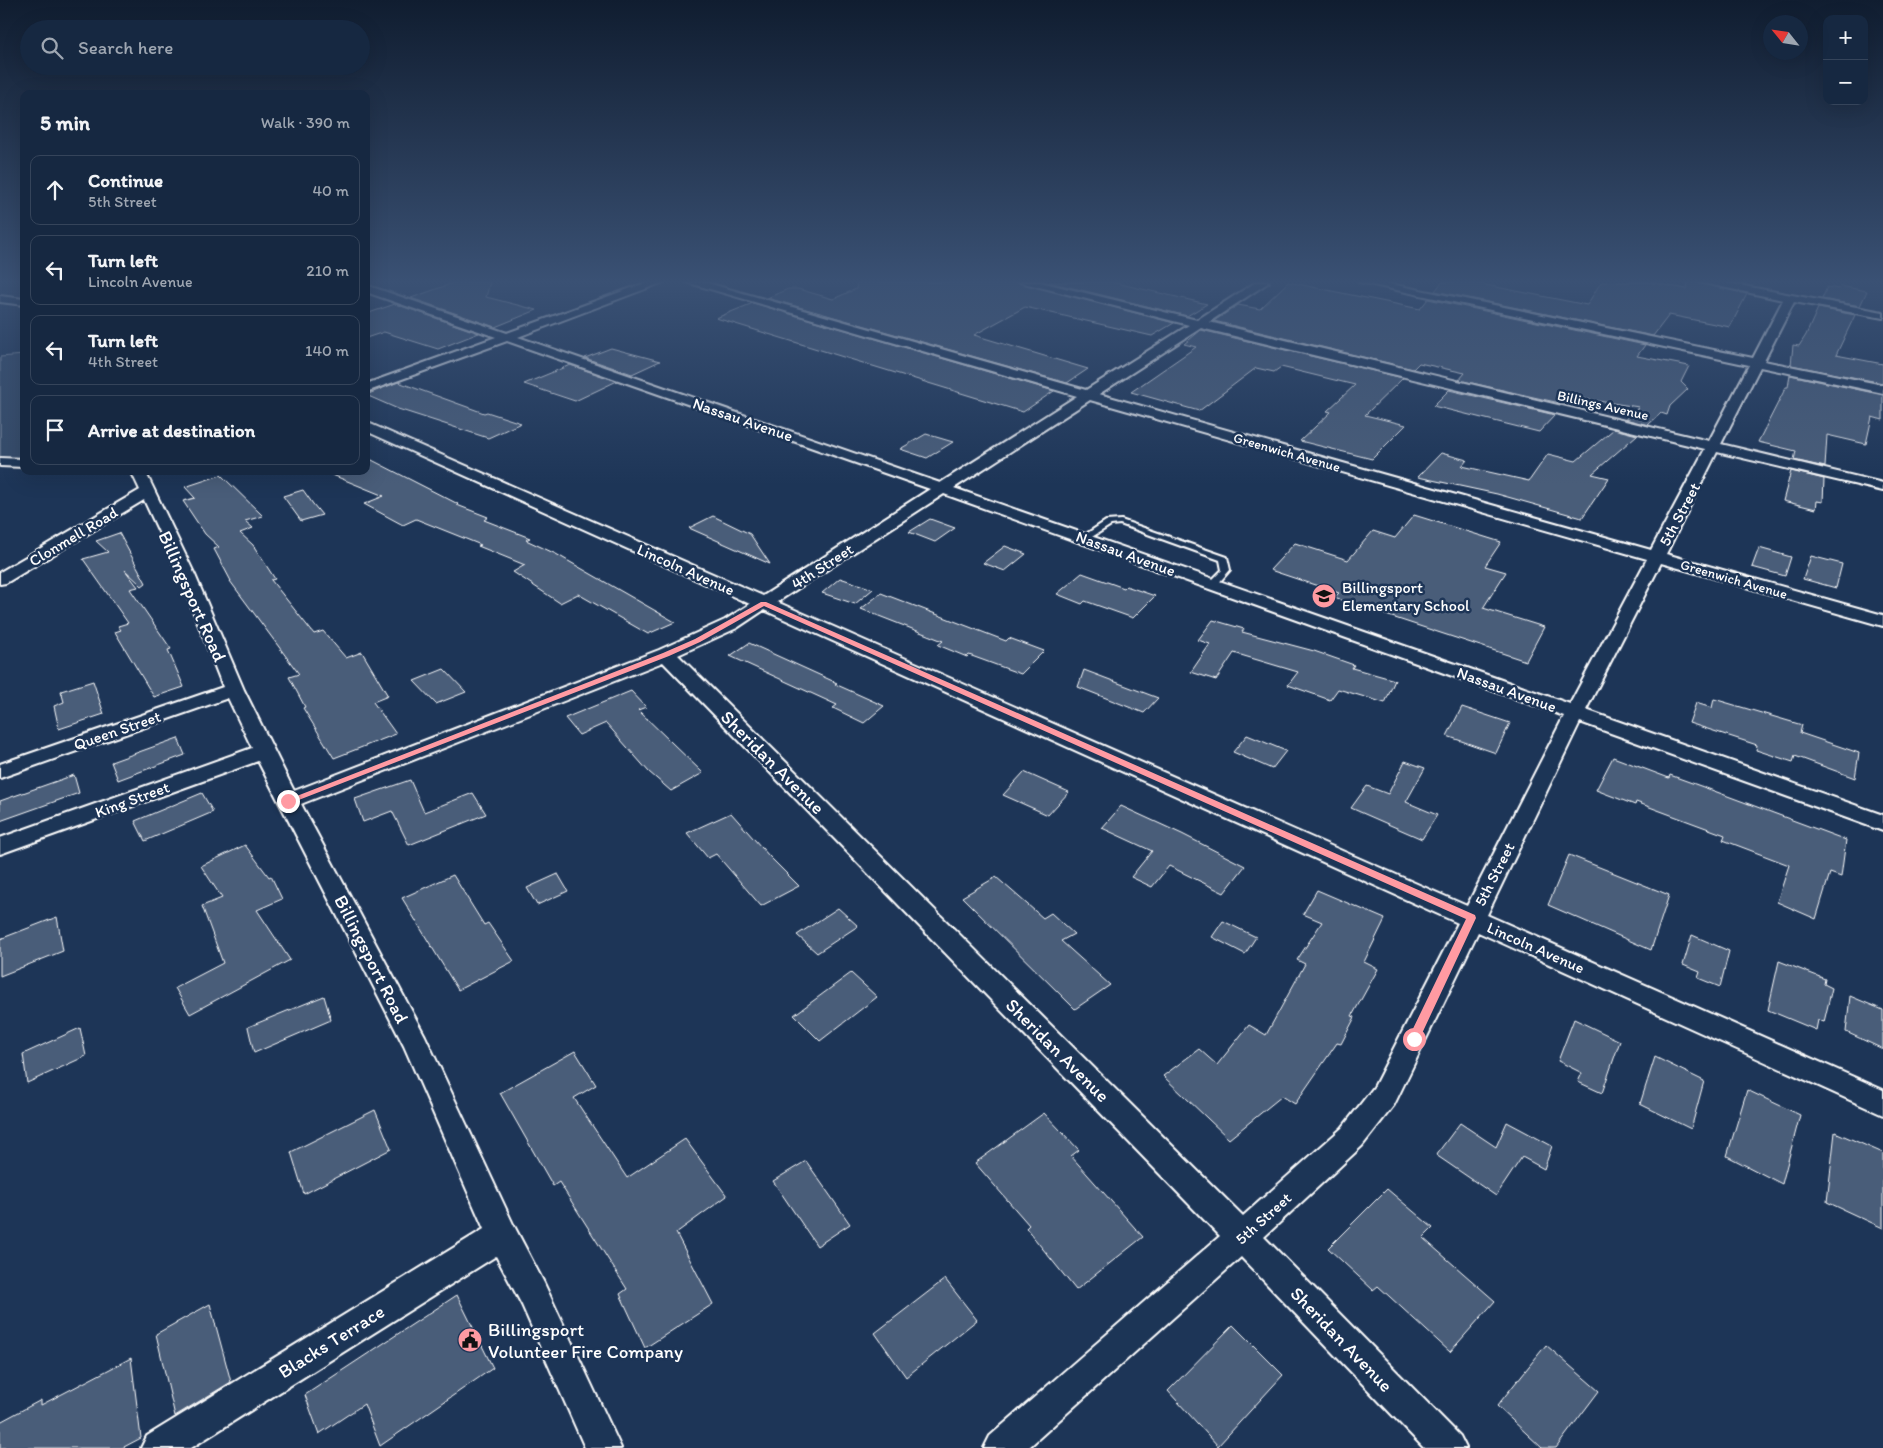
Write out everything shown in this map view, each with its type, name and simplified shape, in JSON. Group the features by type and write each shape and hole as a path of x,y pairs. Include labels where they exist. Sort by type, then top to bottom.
{"street":[{"path":"370,387 473,350"},
{"name":"Nassau Avenue","path":"544,350 1084,538 1883,823"},
{"name":"Greenwich Avenue","path":"928,350 1883,621"},
{"name":"4th Street","path":"288,801 697,641 764,604 1159,350"},
{"name":"Billings Avenue","path":"1306,350 1883,487"},
{"path":"1690,350 1883,389"},
{"name":"5th Street","path":"1002,1448 1243,1236 1352,1137 1384,1096 1575,714 1714,447 1762,350"},
{"name":"Lincoln Avenue","path":"370,428 1472,918 1883,1104"},
{"path":"0,462 20,463"},
{"name":"Clonmell Road","path":"0,579 142,482"},
{"name":"Billingsport Road","path":"142,482 187,575 234,690 288,801 416,1044 502,1235 533,1294 603,1448"},
{"name":"Sheridan Avenue","path":"666,654 1243,1236 1448,1448"},
{"name":"Queen Street","path":"0,771 234,690"},
{"name":"King Street","path":"0,846 265,751"},
{"name":"Blacks Terrace","path":"159,1448 502,1235"}],"lane":[{"path":"1084,538 1109,523 1121,522 1209,552 1224,558 1226,570 1213,584"}],"shaded area":[{"path":"20,355 20,460 0,460 0,357"}],"building":[{"path":"607,350 617,350 660,361 632,374 585,358"},
{"path":"819,350 912,350 1054,391 1023,412"},
{"path":"949,350 1023,350 1088,369 1067,383"},
{"path":"1192,350 1283,350 1403,378 1365,415 1406,425 1372,459 1300,441 1331,412 1327,411 1355,385 1281,367 1274,372 1256,368 1199,411 1131,392"},
{"path":"1332,350 1642,350 1637,356 1689,366 1681,382 1688,389 1670,406 1667,415 1661,413 1648,425 1625,419 1639,407 1570,397 1564,404 1459,380 1465,373 1419,363 1413,369"},
{"path":"1793,350 1839,350 1836,355 1883,364 1883,383 1791,365"},
{"path":"570,365 617,381 575,401 524,384"},
{"path":"1790,375 1883,395 1883,420 1872,417 1866,444 1827,435 1825,467 1794,460 1796,451 1758,442 1786,387 1788,387"},
{"path":"398,382 484,413 487,412 521,423 488,438 398,409 370,397 370,393"},
{"path":"1449,390 1555,415 1539,432 1433,406"},
{"path":"1614,429 1637,435 1592,474 1609,478 1582,518 1497,494 1418,477 1441,453 1467,460 1462,466 1529,481 1548,454 1576,461"},
{"path":"926,434 953,442 927,458 900,449"},
{"path":"370,459 457,505 488,517 484,520 530,538 526,540 556,554 675,622 648,634 578,594 560,603 513,572 525,565 416,519 403,525 364,504 384,496 332,475 370,475"},
{"path":"1791,471 1824,479 1823,502 1817,501 1816,509 1783,501"},
{"path":"221,475 263,516 245,521 253,528 240,533 253,545 275,579 271,580 314,634 323,631 346,658 362,652 388,696 373,702 396,734 334,758 303,708 305,707 289,677 299,674 230,581 214,549 219,547 205,534 183,501 195,498 185,487"},
{"path":"303,490 322,515 301,521 283,496"},
{"path":"1414,515 1501,542 1485,566 1506,572 1483,608 1544,627 1526,661 1334,598 1339,593 1270,570 1295,543 1348,560 1373,531 1395,538"},
{"path":"713,516 750,534 770,564 689,528"},
{"path":"930,519 955,528 935,542 909,532"},
{"path":"119,533 146,583 142,586 125,570 138,587 130,589 171,649 168,650 184,687 154,697 115,632 121,630 118,626 128,623 83,559 108,552 96,541"},
{"path":"1005,546 1026,554 1005,571 983,563"},
{"path":"1759,548 1791,557 1785,576 1752,567"},
{"path":"1811,556 1842,564 1836,588 1803,579"},
{"path":"1082,573 1124,588 1126,586 1155,596 1133,618 1085,601 1082,604 1057,594"},
{"path":"840,578 873,589 855,604 822,593"},
{"path":"881,593 1006,641 1009,638 1044,651 1021,674 969,655 967,657 938,645 943,641 861,609"},
{"path":"1213,620 1244,629 1242,632 1314,651 1354,665 1352,668 1395,680 1385,703 1338,689 1330,700 1288,685 1298,672 1234,653 1216,680 1191,672 1210,644 1198,640"},
{"path":"749,643 884,706 864,723 833,708 837,705 730,656"},
{"path":"444,669 466,692 436,704 414,681"},
{"path":"1084,670 1158,698 1144,713 1078,687"},
{"path":"93,681 104,714 59,729 54,706 64,702 61,691"},
{"path":"631,691 646,707 638,710 703,773 671,791 649,772 606,723 579,735 565,718"},
{"path":"1714,699 1802,725 1800,733 1859,753 1855,778 1795,756 1793,762 1756,750 1757,745 1689,723 1696,703 1712,708"},
{"path":"1462,707 1510,723 1496,753 1447,736"},
{"path":"1247,735 1286,751 1272,769 1233,752"},
{"path":"178,738 185,755 118,780 111,762"},
{"path":"1613,757 1669,778 1670,775 1846,840 1841,877 1830,873 1816,919 1777,902 1789,865 1723,840 1725,835 1636,802 1635,805 1596,790"},
{"path":"1405,761 1425,768 1406,802 1437,815 1422,839 1351,808 1367,786 1388,794"},
{"path":"1024,772 1069,792 1048,815 1003,795"},
{"path":"74,775 79,793 0,821 0,801"},
{"path":"410,780 424,812 473,793 486,814 409,845 392,811 363,822 355,799"},
{"path":"202,793 213,812 145,841 135,821"},
{"path":"1121,806 1245,866 1224,893 1169,866 1152,887 1131,877 1152,851 1102,828"},
{"path":"731,813 769,856 799,886 761,906 716,854 708,858 687,833"},
{"path":"245,845 269,877 271,876 282,899 257,910 290,960 190,1014 175,988 223,963 202,906 222,898 201,866"},
{"path":"1569,855 1669,895 1651,950 1548,905"},
{"path":"558,874 568,891 537,905 527,888"},
{"path":"453,875 484,925 488,923 514,961 458,990 402,898"},
{"path":"996,877 1043,918 1051,913 1074,934 1061,941 1110,985 1075,1009 962,897"},
{"path":"1317,890 1385,919 1364,962 1378,969 1352,1016 1355,1017 1341,1044 1337,1043 1295,1104 1282,1096 1229,1139 1163,1076 1199,1049 1217,1065 1249,1025 1266,1035 1305,964 1297,960 1322,922 1303,914"},
{"path":"838,908 858,926 817,953 797,935"},
{"path":"57,917 63,951 0,976 0,939"},
{"path":"1223,921 1256,937 1245,954 1212,937"},
{"path":"1692,935 1729,951 1720,987 1698,978 1700,972 1683,965"},
{"path":"1779,961 1825,979 1824,984 1832,988 1824,1022 1818,1020 1816,1030 1768,1010"},
{"path":"851,973 877,997 820,1041 794,1015"},
{"path":"324,996 331,1020 254,1053 248,1027"},
{"path":"1850,996 1883,1010 1883,1049 1846,1032"},
{"path":"1574,1019 1620,1041 1602,1093 1578,1082 1582,1073 1558,1061"},
{"path":"80,1028 86,1056 27,1083 23,1054"},
{"path":"575,1051 596,1085 574,1098 627,1178 685,1139 727,1196 676,1233 713,1304 645,1348 620,1294 627,1289 559,1182 553,1186 500,1093"},
{"path":"1655,1057 1704,1081 1691,1129 1640,1104"},
{"path":"1747,1090 1800,1115 1782,1184 1727,1156"},
{"path":"375,1110 391,1149 304,1194 291,1152"},
{"path":"1044,1113 1079,1150 1071,1156 1143,1237 1076,1290 1026,1228 1029,1225 975,1163"},
{"path":"1507,1122 1552,1146 1544,1169 1522,1157 1496,1196 1436,1155 1460,1123 1496,1147"},
{"path":"1835,1132 1883,1153 1883,1228 1827,1202"},
{"path":"806,1161 850,1224 817,1246 773,1181"},
{"path":"1387,1189 1433,1228 1423,1238 1495,1301 1450,1352 1378,1286 1373,1290 1328,1248"},
{"path":"945,1279 977,1320 906,1377 875,1333"},
{"path":"457,1295 493,1368 380,1446 364,1404 319,1434 305,1395"},
{"path":"210,1304 231,1382 175,1416 156,1334"},
{"path":"1233,1325 1283,1375 1218,1446 1168,1391"},
{"path":"1546,1345 1599,1391 1556,1448 1542,1448 1497,1406"},
{"path":"131,1358 141,1438 122,1448 0,1448 0,1422 41,1400 41,1405"}],"place":[{"name":"Billingsport Elementary School","path":"1324,596"},
{"name":"Billingsport Volunteer Fire Company","path":"470,1340"}],"route":[{"path":"288,801 666,654 697,641 764,604 1472,918 1414,1039"}]}
